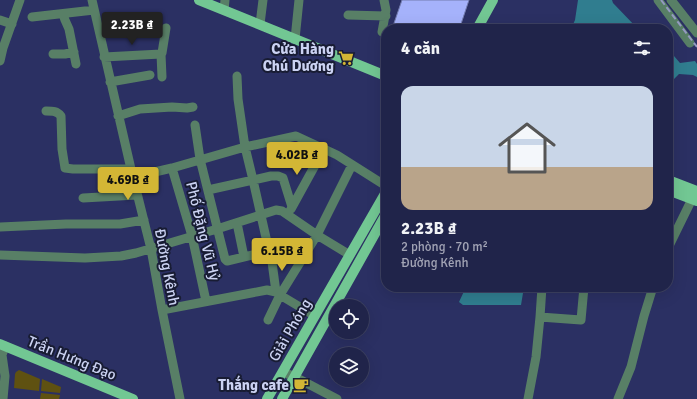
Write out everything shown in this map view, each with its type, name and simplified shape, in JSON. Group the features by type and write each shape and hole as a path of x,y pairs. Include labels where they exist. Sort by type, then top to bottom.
{"main road":[{"path":"199,0 224,5 260,24 381,74"},
{"path":"480,24 493,0"},
{"path":"673,183 695,197"},
{"path":"673,191 695,197"},
{"name":"Giải Phóng","path":"267,399 350,255 381,207"},
{"name":"Giải Phóng","path":"282,399 381,224"},
{"name":"Trần Hưng Đạo","path":"2,351 133,399"}],"street":[{"path":"0,61 20,0"},
{"name":"Đường Kênh","path":"92,0 104,58 151,249 180,399"},
{"path":"260,24 263,0"},
{"path":"295,39 299,0"},
{"path":"384,0 386,10 384,24"},
{"path":"658,0 690,43"},
{"path":"671,0 697,33"},
{"path":"32,17 94,10"},
{"path":"64,14 69,29 76,64"},
{"path":"348,16 386,16"},
{"path":"0,20 12,24"},
{"path":"162,76 161,54 166,28"},
{"path":"53,54 74,52"},
{"path":"104,58 161,54"},
{"path":"110,82 150,75"},
{"path":"237,76 241,125 278,293"},
{"path":"118,116 140,109 193,107"},
{"path":"46,111 55,111 61,116 62,149 65,168 132,173 172,168 245,146 296,136 337,155 381,183"},
{"path":"195,125 200,159 225,259 227,261 269,251"},
{"path":"290,210 324,149"},
{"path":"268,320 278,293 317,235 352,165"},
{"name":"Phố Đặng Vũ Hỷ","path":"172,168 192,236 206,301"},
{"path":"208,190 271,176 283,178 290,210 317,235 350,255"},
{"path":"83,198 137,194"},
{"path":"673,239 695,197"},
{"path":"0,255 85,258 121,256 151,249 237,223 262,215 266,212 290,210"},
{"path":"0,227 66,224 120,224 144,220"},
{"path":"237,223 244,257"},
{"path":"162,310 267,290 278,293 315,316"},
{"path":"528,399 536,357 542,292"},
{"path":"540,318 581,320 584,292"},
{"path":"618,399 631,367 651,292"},
{"path":"2,351 5,376 3,399"},
{"path":"283,372 295,376 337,399"}],"shaded area":[{"path":"578,0 612,0 613,3 633,24 573,24"},
{"path":"673,55 680,63 695,61 697,64 697,77 693,75 679,74 673,80"},
{"path":"464,292 523,292 521,305 463,305 459,302"},
{"path":"19,370 40,379 39,391 14,388 15,374"},
{"path":"42,379 61,387 60,393 41,391"},
{"path":"41,393 60,395 59,399 40,399"}],"building":[{"path":"402,0 469,0 461,24 394,24"}],"railway":[{"path":"661,0 697,47"}],"place":[{"name":"Cửa Hàng Chú Dương","path":"346,58"},
{"name":"Thắng cafe","path":"301,385"}]}
